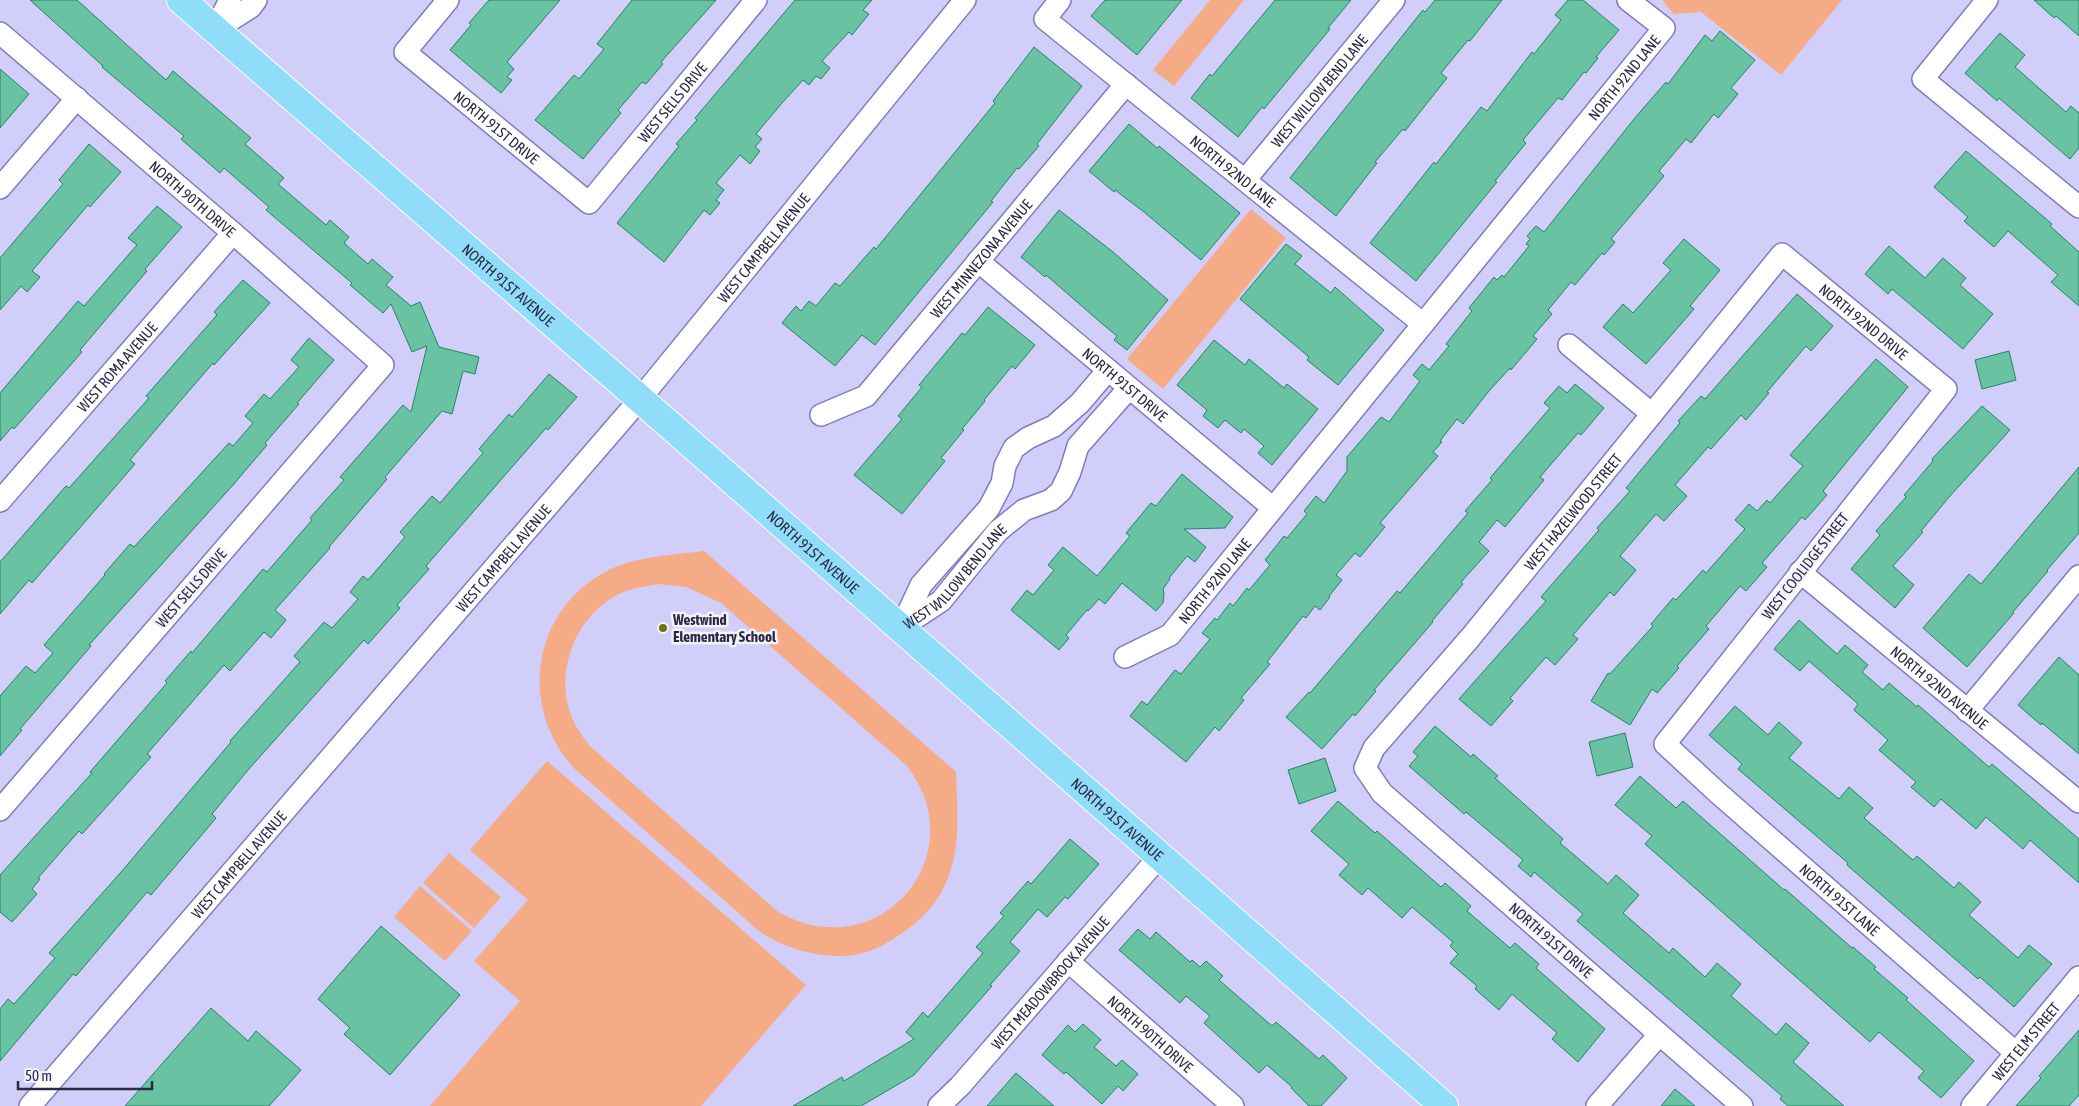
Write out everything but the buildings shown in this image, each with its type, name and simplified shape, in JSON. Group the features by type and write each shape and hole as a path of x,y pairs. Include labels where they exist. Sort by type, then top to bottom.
{"main road":[{"name":"NORTH 91ST AVENUE","path":"181,0 640,399 1444,1106"}],"street":[{"path":"215,30 230,0"},
{"path":"215,30 250,7 256,0"},
{"name":"NORTH 91ST DRIVE","path":"448,0 405,52 589,203"},
{"name":"WEST SELLS DRIVE","path":"589,203 756,0"},
{"name":"WEST CAMPBELL AVENUE","path":"30,1106 640,399 965,0"},
{"name":"NORTH 92ND LANE","path":"1060,0 1045,19 1423,324"},
{"name":"WEST WILLOW BEND LANE","path":"1245,180 1394,0"},
{"name":"NORTH 92ND LANE","path":"1125,657 1170,634 1664,28 1628,0"},
{"path":"1987,0 1923,79 2079,207"},
{"name":"NORTH 90TH DRIVE","path":"0,33 383,365"},
{"name":"WEST MINNEZONA AVENUE","path":"820,415 866,396 1126,84"},
{"path":"0,188 76,98"},
{"name":"WEST ROMA AVENUE","path":"0,502 233,233"},
{"name":"NORTH 92ND DRIVE","path":"1782,254 1946,389"},
{"name":"WEST HAZELWOOD STREET","path":"1365,768 1374,748 1470,638 1782,254"},
{"name":"NORTH 91ST DRIVE","path":"978,261 1273,508"},
{"path":"1569,345 1652,414"},
{"name":"WEST SELLS DRIVE","path":"0,810 383,365"},
{"name":"WEST WILLOW BEND LANE","path":"900,628 921,585 988,508 1002,484 1005,466 1014,448 1028,438 1054,426 1080,403 1108,370"},
{"name":"WEST WILLOW BEND LANE","path":"900,628 941,601 998,531 1024,510 1051,500 1061,491 1070,472 1078,446 1129,388"},
{"name":"WEST COOLIDGE STREET","path":"1664,744 1946,389"},
{"path":"1054,426 1078,446"},
{"name":"NORTH 92ND AVENUE","path":"1800,572 2079,802"},
{"path":"1967,711 2079,576"},
{"name":"NORTH 91ST LANE","path":"1664,744 2016,1053"},
{"name":"NORTH 91ST DRIVE","path":"1365,768 1382,793 1742,1106"},
{"name":"WEST MEADOWBROOK AVENUE","path":"939,1106 960,1086 1159,857"},
{"name":"NORTH 90TH DRIVE","path":"1068,961 1233,1106"},
{"name":"WEST ELM STREET","path":"1972,1106 2079,977"},
{"path":"1597,1106 1659,1035"}],"shaded area":[{"path":"1210,0 1244,0 1174,86 1153,70"},
{"path":"1662,0 1842,0 1781,75 1701,12 1674,14"},
{"path":"1251,209 1286,238 1163,389 1127,359"},
{"path":"704,551 956,772 957,839 952,865 945,885 932,906 921,918 909,928 877,948 848,956 817,954 787,946 760,932 575,769 557,745 545,718 540,690 541,662 548,635 562,610 581,588 607,571 630,562","holes":["660,584 686,587 721,603 907,766 926,801 930,835 923,867 905,895 880,915 849,926 814,925 777,911 583,738 569,709 566,693 568,659 582,628 592,614 605,603 629,590"]},
{"path":"547,761 806,985 701,1106 430,1106 520,1001 474,961 528,900 470,850"},
{"path":"449,853 501,897 474,928 423,883"},
{"path":"420,886 472,931 445,961 394,917"}],"place":[{"name":"Westwind Elementary School","path":"663,628"}]}
